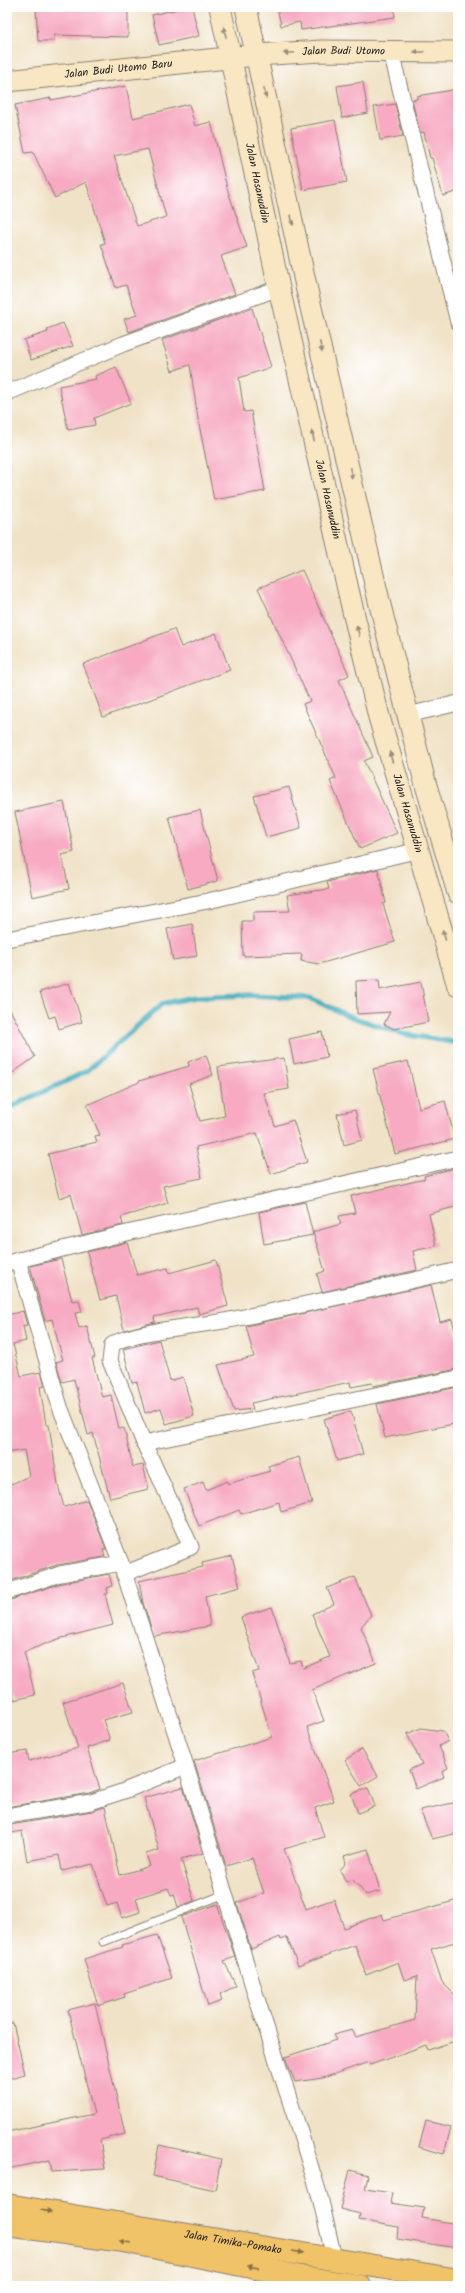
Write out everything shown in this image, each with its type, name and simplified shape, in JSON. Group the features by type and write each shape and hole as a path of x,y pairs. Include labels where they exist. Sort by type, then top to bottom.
{"highway":[{"name":"Jalan Timika-Pomako","path":"7,2205 334,2258 458,2280"},
{"name":"Jalan Timika-Pomako","path":"7,2225 123,2242 301,2277 360,2286"}],"street":[{"name":"Jalan Hasanuddin","path":"220,7 279,288 376,702 458,986"},
{"path":"246,7 306,286 380,605 425,782 458,893"},
{"name":"Jalan Budi Utomo","path":"230,57 322,51 458,52"},
{"path":"391,52 458,322"},
{"name":"Jalan Budi Utomo Baru","path":"7,81 230,57"},
{"path":"7,393 123,344 279,288"},
{"path":"408,715 458,703"},
{"path":"7,939 208,901 419,850"},
{"path":"334,2258 308,2159 186,1766 122,1568 60,1407 13,1262 458,1158"},
{"path":"7,1592 60,1574 122,1568 191,1547 144,1443 110,1361 112,1345 118,1340 136,1335 224,1321 458,1270"},
{"path":"144,1443 458,1378"},
{"path":"7,1816 90,1802 124,1792 186,1766"}],"lane":[{"path":"103,1942 225,1894"}],"building":[{"path":"36,7 128,7 128,37 54,35 54,41 38,41"},
{"path":"192,7 199,36 159,45 152,15"},
{"path":"277,7 394,7 395,17 301,30 300,22 281,26"},
{"path":"363,82 368,113 342,118 337,86"},
{"path":"126,86 133,118 189,104 195,126 211,122 227,188 247,247 221,256 235,294 129,332 124,319 137,315 126,285 116,288 101,244 105,243 86,182 55,198 33,152 25,153 15,105 51,98 51,100","holes":["148,149 166,217 137,226 114,156"]},
{"path":"458,89 458,191 443,196 432,158 430,158 424,132 420,133 412,100 417,99 417,96"},
{"path":"395,104 403,136 380,140 374,107"},
{"path":"335,120 347,182 303,190 291,128"},
{"path":"252,308 271,367 239,378 244,412 251,411 265,491 214,500 198,419 190,365 172,371 162,340"},
{"path":"63,323 73,346 31,360 24,340 48,332 47,329"},
{"path":"116,367 131,403 94,418 95,425 68,430 59,386 96,379 95,376"},
{"path":"302,570 349,675 339,680 373,757 364,761 397,833 360,849 330,781 336,778 303,704 310,701 258,588"},
{"path":"174,629 181,647 216,633 230,670 103,717 83,664"},
{"path":"289,787 301,828 266,837 254,796"},
{"path":"64,802 74,852 62,855 69,889 32,897 15,812"},
{"path":"200,810 218,881 188,889 169,817"},
{"path":"378,869 386,903 383,904 395,942 319,964 301,961 302,954 243,956 242,921 253,921 253,912 290,911 287,895 329,889 327,882"},
{"path":"192,924 197,956 173,960 167,929"},
{"path":"379,980 380,990 421,982 428,1022 394,1029 384,1024 390,1012 357,1014 356,981"},
{"path":"69,983 82,1022 59,1029 55,1016 49,1018 40,992"},
{"path":"7,1004 35,1057 7,1077"},
{"path":"322,1032 327,1057 294,1064 289,1039"},
{"path":"206,1055 213,1075 189,1084 200,1121 225,1116 218,1067 284,1058 289,1089 264,1093 275,1126 293,1120 307,1162 271,1174 257,1133 196,1147 202,1178 163,1186 168,1203 121,1217 123,1225 82,1235 71,1194 59,1198 48,1154 97,1142 95,1136 100,1135 87,1105 139,1081 189,1066 188,1062"},
{"path":"408,1061 419,1108 445,1101 455,1139 395,1154 373,1069"},
{"path":"355,1110 362,1140 344,1145 337,1114"},
{"path":"455,1168 458,1177 458,1206 429,1214 436,1246 413,1251 417,1270 322,1292 317,1274 325,1271 313,1232 341,1224 339,1216 355,1213 351,1196 425,1179 424,1176"},
{"path":"305,1202 313,1235 264,1244 259,1212"},
{"path":"127,1242 137,1275 168,1268 169,1273 216,1260 228,1306 199,1314 197,1307 154,1317 155,1322 124,1330 116,1296 100,1300 87,1252"},
{"path":"61,1259 72,1301 79,1300 82,1312 75,1313 79,1328 87,1326 95,1358 92,1358 102,1397 111,1395 119,1429 124,1428 133,1467 143,1465 149,1489 110,1498 93,1433 88,1435 74,1379 62,1382 56,1362 63,1360 52,1319 45,1321 30,1266"},
{"path":"431,1285 440,1322 452,1319 458,1343 458,1369 373,1386 372,1383 351,1387 350,1382 251,1403 253,1409 234,1411 218,1365 254,1357 246,1326"},
{"path":"23,1311 27,1325 23,1326 26,1341 13,1344 21,1376 41,1372 45,1386 40,1387 46,1425 49,1425 58,1485 64,1507 87,1500 106,1549 103,1550 105,1557 57,1565 7,1582 7,1486 29,1476 24,1450 7,1453 7,1315"},
{"path":"159,1340 170,1381 183,1377 194,1416 166,1424 161,1408 145,1413 137,1382 132,1383 123,1349"},
{"path":"458,1387 458,1423 385,1438 377,1404"},
{"path":"351,1411 363,1454 337,1461 324,1419"},
{"path":"299,1457 312,1503 281,1512 279,1502 241,1514 239,1510 199,1526 184,1489 203,1482 206,1490 227,1481 228,1484 270,1471 268,1466"},
{"path":"232,1556 240,1587 205,1596 210,1626 154,1636 143,1603 139,1581 203,1567 202,1563"},
{"path":"109,1574 112,1586 107,1588 108,1594 105,1594 113,1625 58,1639 24,1652 35,1695 14,1700 7,1670 7,1601 62,1583"},
{"path":"355,1577 371,1615 361,1627 376,1663 312,1690 324,1721 307,1727 334,1801 315,1808 324,1837 284,1849 306,1909 334,1899 344,1928 382,1914 384,1920 458,1900 458,1941 431,1949 442,1982 458,1998 458,2040 428,2050 426,2045 370,2065 369,2062 323,2078 295,2082 285,2057 336,2040 333,2035 352,2030 356,2037 415,2020 417,1976 404,1980 398,1962 366,1975 355,1945 298,1966 287,1937 281,1940 280,1937 251,1949 237,1903 264,1893 252,1858 226,1866 194,1761 272,1737 252,1673 259,1671 241,1617 272,1607 290,1663 301,1661 303,1668 330,1657 312,1614 334,1604 327,1588"},
{"path":"123,1683 133,1712 103,1720 110,1740 87,1748 100,1789 89,1793 7,1807 7,1754 27,1751 29,1761 78,1748 63,1702"},
{"path":"421,1728 443,1731 448,1741 439,1746 448,1768 442,1771 444,1777 416,1789 409,1770 422,1764 407,1734"},
{"path":"362,1749 378,1776 361,1786 345,1760"},
{"path":"183,1787 203,1853 181,1859 194,1901 178,1907 174,1894 171,1895 168,1888 136,1898 140,1912 122,1918 117,1903 107,1906 93,1864 62,1871 59,1855 27,1861 22,1831 12,1833 11,1825 92,1811 105,1807 120,1875 150,1866 146,1854 159,1850 144,1798"},
{"path":"368,1788 375,1806 358,1813 351,1794"},
{"path":"458,1802 458,1833 432,1839 420,1810"},
{"path":"368,1849 380,1891 366,1895 352,1879 346,1882 340,1870 346,1863 344,1856"},
{"path":"217,1904 235,1957 224,1961 236,1986 220,1994 222,2001 208,2006 181,1917"},
{"path":"157,1935 172,1978 124,1994 125,1997 98,2006 84,1959 123,1947 122,1945"},
{"path":"95,2003 125,2134 100,2140 105,2169 52,2172 50,2160 7,2169 7,2132 94,2114 68,2010"},
{"path":"13,2023 25,2074 7,2079 7,2024"},
{"path":"426,2121 451,2127 444,2154 419,2147"},
{"path":"159,2145 221,2159 215,2190 153,2176"},
{"path":"350,2170 368,2175 365,2189 392,2193 390,2203 424,2208 422,2218 458,2224 458,2248 397,2239 398,2227 359,2220 360,2214 340,2209"}],"waterway":[{"path":"7,1109 87,1071 162,1004 195,997 250,995 310,998 351,1017 403,1034 458,1043"}]}
